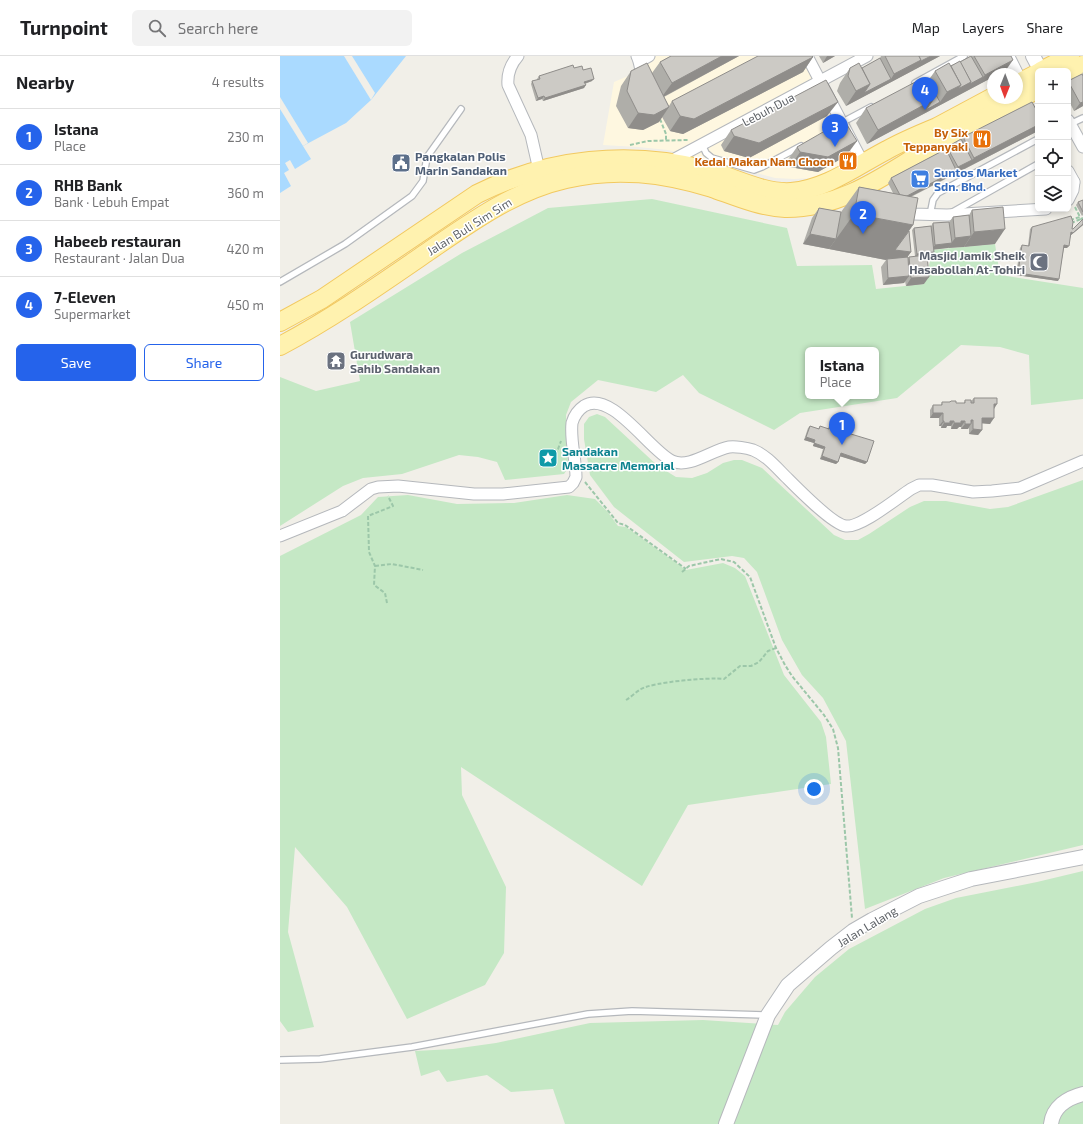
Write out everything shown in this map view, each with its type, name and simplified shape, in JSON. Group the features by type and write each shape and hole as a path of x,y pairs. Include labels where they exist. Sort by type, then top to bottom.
{"main road":[{"path":"1047,68 1070,56"},
{"path":"1071,71 1083,65"},
{"name":"Jalan Buli Sim Sim","path":"280,346 321,324 492,209 519,195 566,179 614,172 635,172 660,175 706,186 770,206 785,208 806,207 823,203 851,200 864,188 945,139 1024,86 1035,76"},
{"name":"Jalan Buli Sim Sim","path":"280,322 322,299 477,194 509,180 540,170 582,162 610,159 639,159 668,162 706,170 757,187 790,192 818,187 889,149 938,126 987,100"},
{"path":"863,163 866,174 864,188"}],"street":[{"path":"518,56 509,70 507,78 508,85 531,135 540,170"},
{"path":"807,56 820,81 839,125 863,163"},
{"name":"Lebuh Dua","path":"668,162 867,56"},
{"path":"1007,56 1024,86"},
{"path":"1033,56 1039,68"},
{"path":"642,58 642,76 648,88"},
{"path":"1071,126 1083,147"},
{"path":"1071,203 1073,190 1078,180"},
{"path":"890,211 914,214 947,215 1035,210"},
{"path":"280,536 342,511 371,489 383,486 398,486 474,494 503,494 569,487 573,484 576,477 572,422 580,410 588,404 595,403 610,408 633,425 658,452 673,462 687,463 730,446 754,450 769,460 810,502 842,526 847,527 856,525 866,520 911,488 919,485 932,485 973,492 992,492 1020,488 1083,462"},
{"name":"Jalan Lalang","path":"726,1124 768,1015 788,985 853,931 919,896 971,879 1083,857"},
{"path":"1050,1124 1057,1110 1065,1100 1083,1094"}],"lane":[{"path":"910,86 964,56"},
{"path":"839,125 876,104"},
{"path":"280,282 345,244 407,201 423,181 426,157 430,150 461,109"},
{"path":"1071,121 1083,118"},
{"path":"930,214 933,200 938,192 1036,140"},
{"path":"706,142 706,153 712,158 754,170 762,168 809,141"},
{"path":"947,215 1035,166"},
{"path":"280,1060 320,1059 412,1047 588,1014 632,1011 768,1015"}],"path":[{"path":"659,118 666,134 666,140"},
{"path":"627,146 648,141 666,140 706,142"},
{"path":"1070,222 1081,218 1071,203"},
{"path":"583,480 618,523 625,525 686,568"},
{"path":"383,486 392,506 368,516 369,552 375,566 374,585 385,593 387,603"},
{"path":"682,572 688,566 721,559 734,562 750,577 776,648 792,676 824,714 833,729 838,748 853,931"},
{"path":"375,566 392,564 423,570"},
{"path":"626,700 642,688 714,678 724,679 740,666 751,666 759,662 768,651 776,648"}],"shaded area":[{"path":"633,56 802,56 855,157 822,175 812,178 794,179 775,178 668,150 603,145 614,82 635,73 635,61"}],"green space":[{"path":"652,199 787,228 797,266 872,265 876,289 924,284 932,254 931,250 995,244 1000,275 1083,288 1083,399 1031,405 1029,355 1000,347 961,345 897,398 800,413 774,430 699,393 683,375 656,392 598,380 571,402 566,415 568,468 564,474 505,480 497,462 478,457 459,455 402,474 363,478 343,486 280,526 280,377 316,391 360,381 350,322 462,253 548,208"},
{"path":"597,414 605,417 658,466 676,477 692,478 707,473 723,463 734,460 742,460 762,468 834,535 845,540 858,540 910,507 924,501 946,501 990,509 1008,507 1083,480 1083,845 944,878 865,909 846,741 823,698 802,675 782,640 757,572 744,558 732,556 684,562 614,507 590,475 584,439 584,424 589,417"},
{"path":"408,495 457,504 514,503 567,495 595,499 607,511 618,526 626,527 686,570 723,563 735,568 745,576 784,675 821,722 826,737 831,784 688,805 642,886 461,767 462,795 506,887 504,953 485,985 407,1019 347,907 295,847 288,932 314,1027 288,1032 280,1021 280,556 361,515 378,497"},
{"path":"1083,871 1083,1124 565,1124 553,1089 511,1092 487,1075 447,1082 439,1070 421,1076 415,1051 453,1049 496,1043 590,1023 703,1020 778,1025 785,1012 815,977 849,949 925,909 956,898"}],"water":[{"path":"280,56 406,56 371,100 346,123 303,146 311,159 295,169 290,160 285,163 289,170 284,173 291,186 280,193"}],"pier":[{"path":"344,56 352,56 375,93 371,100"},
{"path":"280,97 308,143 303,146 280,109"}],"building":[{"path":"671,56 722,56 672,83 660,62"},
{"path":"758,56 813,57 694,119 680,116 672,101"},
{"path":"885,56 919,56 921,60 894,74"},
{"path":"919,56 931,56 919,62 921,60"},
{"path":"971,56 983,77 970,84 971,82 960,62"},
{"path":"974,56 1011,56 1013,60 998,68 987,68 987,74 985,75"},
{"path":"880,58 891,79 864,93 870,84 862,68"},
{"path":"960,61 971,82 958,89 961,85 951,66"},
{"path":"647,63 669,107 654,115 638,113 627,91 631,71"},
{"path":"859,63 870,84 856,91 848,76 850,68"},
{"path":"949,63 961,85 947,92 935,71"},
{"path":"573,65 574,68 582,66 583,70 591,68 594,79 584,82 586,85 545,98 544,96 538,98 532,81 540,79 539,76"},
{"path":"1082,74 1083,102 1080,103 1071,86 1071,80"},
{"path":"921,79 933,100 878,130 866,108"},
{"path":"826,80 838,102 759,143 734,136 731,130"},
{"path":"928,81 940,102 926,110 933,100 924,83"},
{"path":"1032,102 1035,108 1035,127 974,158 963,137"},
{"path":"844,120 857,141 828,157 800,152 797,147"},
{"path":"961,139 972,160 958,167 947,147"},
{"name":"Suntos Market Sdn. Bhd.","path":"946,149 956,170 907,196 900,195 891,178"},
{"path":"859,187 918,198 913,225 854,214"},
{"path":"1083,200 1083,212 1078,202"},
{"path":"1003,207 1005,229 974,232 972,210"},
{"path":"819,208 841,212 836,239 810,234"},
{"path":"969,215 971,236 955,238 953,217"},
{"name":"Masjid Jamik Sheik Hasabollah At-Tohiri","path":"1071,216 1073,222 1072,229 1083,219 1083,224 1073,233 1071,232 1069,246 1064,245 1059,279 1018,273 1022,245 1029,246 1032,227"},
{"path":"949,222 952,243 935,245 933,223"},
{"path":"931,226 934,252 917,254 914,228"},
{"path":"909,231 911,252 895,250"},
{"path":"927,255 929,277 911,278 909,257"},
{"path":"908,257 909,276 888,278 887,259"},
{"path":"974,398 997,398 997,404 994,404 994,418 982,418 982,430 973,429 973,420 971,420 971,424 965,424 965,421 961,421 961,423 954,423 954,421 950,421 950,423 944,423 943,413 933,413 933,405 942,405 942,402 951,401 956,401 956,403 965,403 965,400 971,400 971,403 974,403"},
{"path":"832,421 843,425 841,431 874,441 867,462 841,453 838,462 822,456 825,447 814,443 815,440 806,437 810,426 819,429 820,426 829,429"}],"place":[{"name":"7-Eleven","path":"925,110"},
{"name":"By Six Teppanyaki","path":"982,139"},
{"name":"Habeeb restauran","path":"835,147"},
{"name":"Kedai Makan Nam Choon","path":"848,161"},
{"name":"Pangkalan Polis Marin Sandakan","path":"401,163"},
{"name":"Suntos Market Sdn. Bhd.","path":"920,179"},
{"name":"RHB Bank","path":"863,234"},
{"name":"Masjid Jamik Sheik Hasabollah At-Tohiri","path":"1039,262"},
{"name":"Gurudwara Sahib Sandakan","path":"336,361"},
{"name":"Istana","path":"842,445"},
{"name":"Sandakan Massacre Memorial","path":"548,458"}]}
